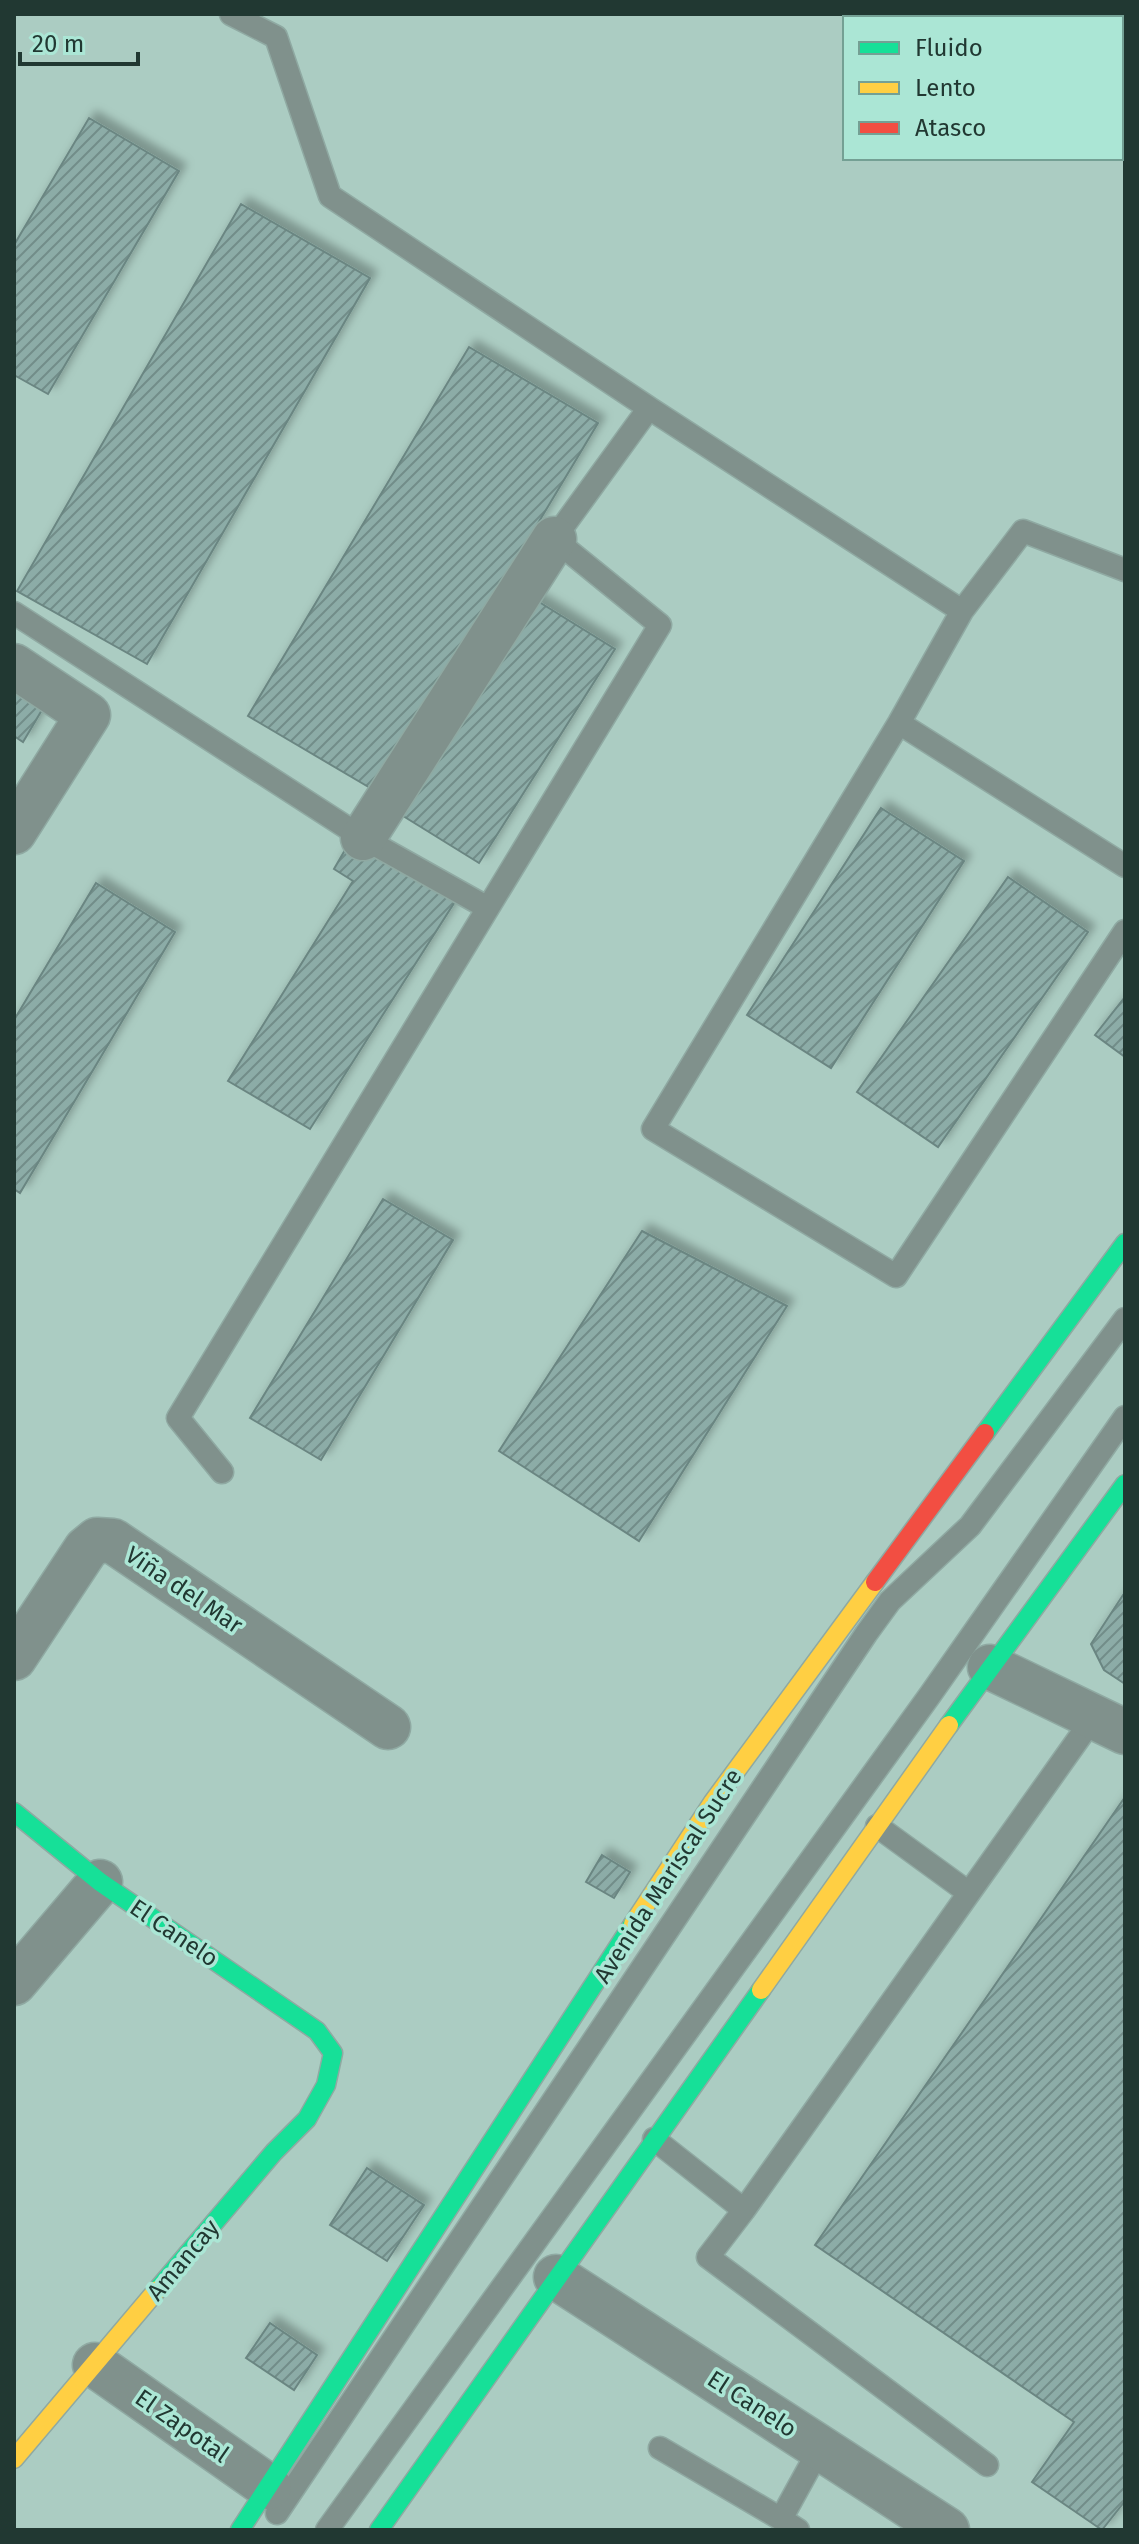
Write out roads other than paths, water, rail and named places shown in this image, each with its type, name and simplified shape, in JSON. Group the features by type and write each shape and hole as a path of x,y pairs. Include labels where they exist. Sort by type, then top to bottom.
{"main road":[{"name":"Avenida Mariscal Sucre","path":"240,2530 713,1802 1125,1243"},
{"path":"379,2530 990,1667 1125,1484"},
{"name":"El Canelo","path":"14,1812 100,1882 317,2031 333,2053"},
{"name":"Amancay","path":"14,2459 274,2152 307,2122 327,2088 333,2053"}],"street":[{"path":"363,838 554,539"},
{"path":"14,666 88,715 14,832"},
{"name":"Viña del Mar","path":"14,1658 86,1549 97,1540 113,1541 388,1727"},
{"path":"990,1667 1110,1724"},
{"path":"14,1983 100,1882"},
{"name":"El Canelo","path":"556,2277 947,2530"},
{"name":"El Zapotal","path":"95,2365 269,2487"}],"lane":[{"path":"231,14 276,37 330,196 962,611"},
{"path":"222,1472 178,1418 660,625 554,539 649,408"},
{"path":"1125,570 1023,531 962,611 899,723 653,1129 896,1276 1125,931"},
{"path":"14,613 363,838 488,908"},
{"path":"899,723 1125,866"},
{"path":"265,2530 866,1634 890,1601 970,1526 1125,1319"},
{"path":"327,2530 930,1695 1125,1417"},
{"path":"987,2465 708,2257 969,1893 1110,1724"},
{"path":"877,1826 969,1893"},
{"path":"654,2139 744,2210"},
{"path":"660,2448 790,2525 820,2448"}]}
